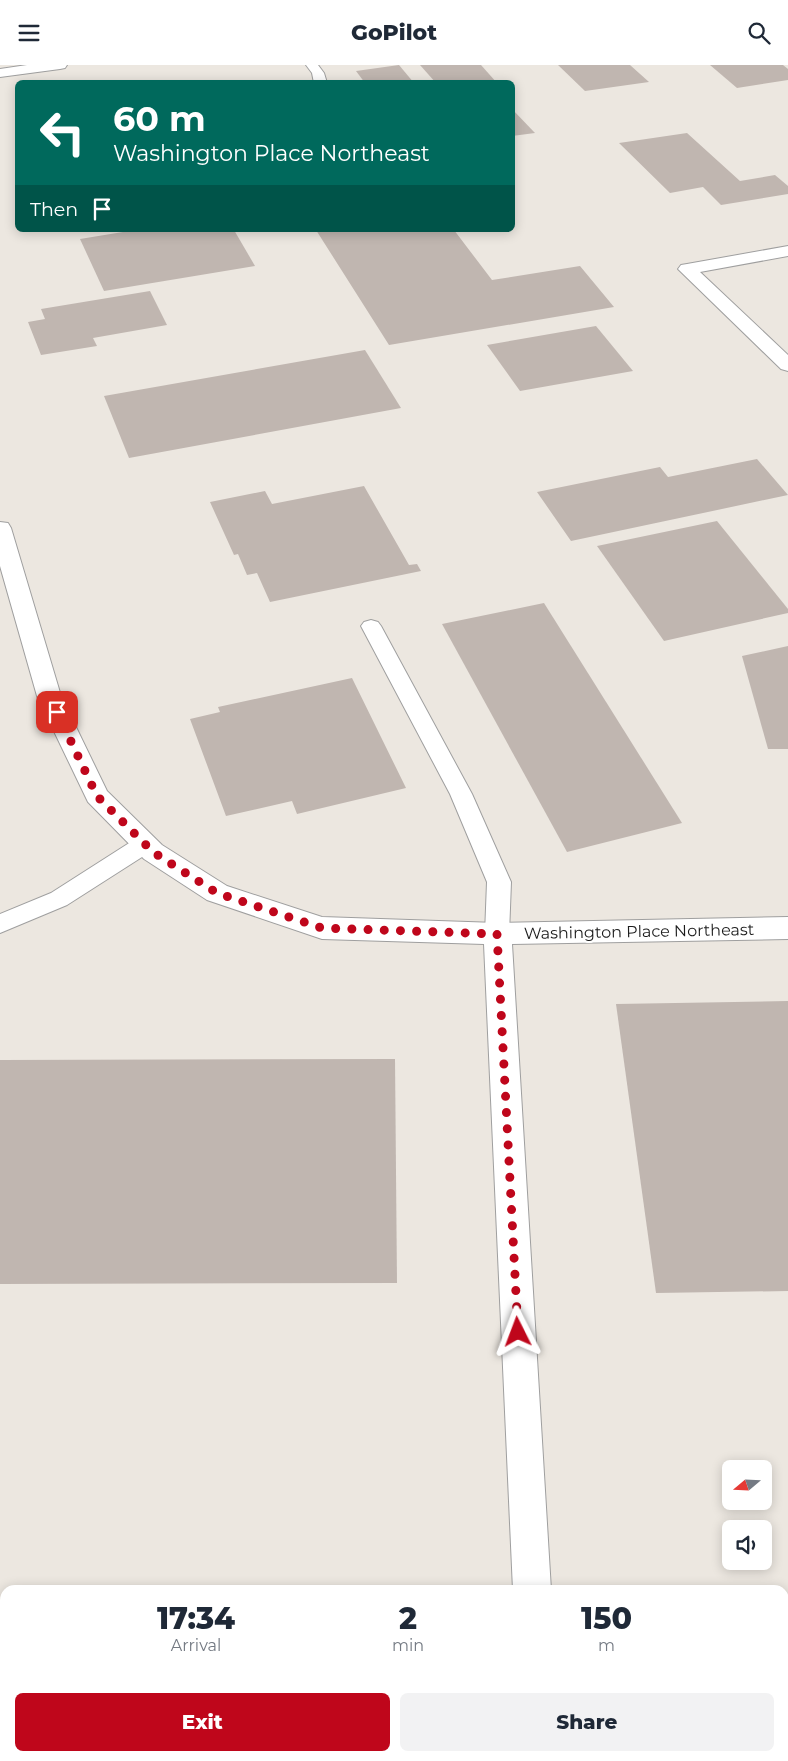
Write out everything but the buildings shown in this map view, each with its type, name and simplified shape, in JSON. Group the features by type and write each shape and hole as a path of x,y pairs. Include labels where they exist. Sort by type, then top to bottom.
{"street":[{"path":"0,73 60,65"},
{"path":"788,251 687,269 788,365"},
{"name":"Washington Place Northeast","path":"1,532 49,696 97,796 153,852 217,893 322,928 497,934 788,928"},
{"path":"497,934 532,1585"}],"lane":[{"path":"315,65 320,80"},
{"path":"371,626 461,794 498,883 497,934"},
{"path":"0,924 59,899 145,844"}],"route":[{"path":"57,712 97,796 153,852 217,893 322,928 497,934 518,1332"}]}
